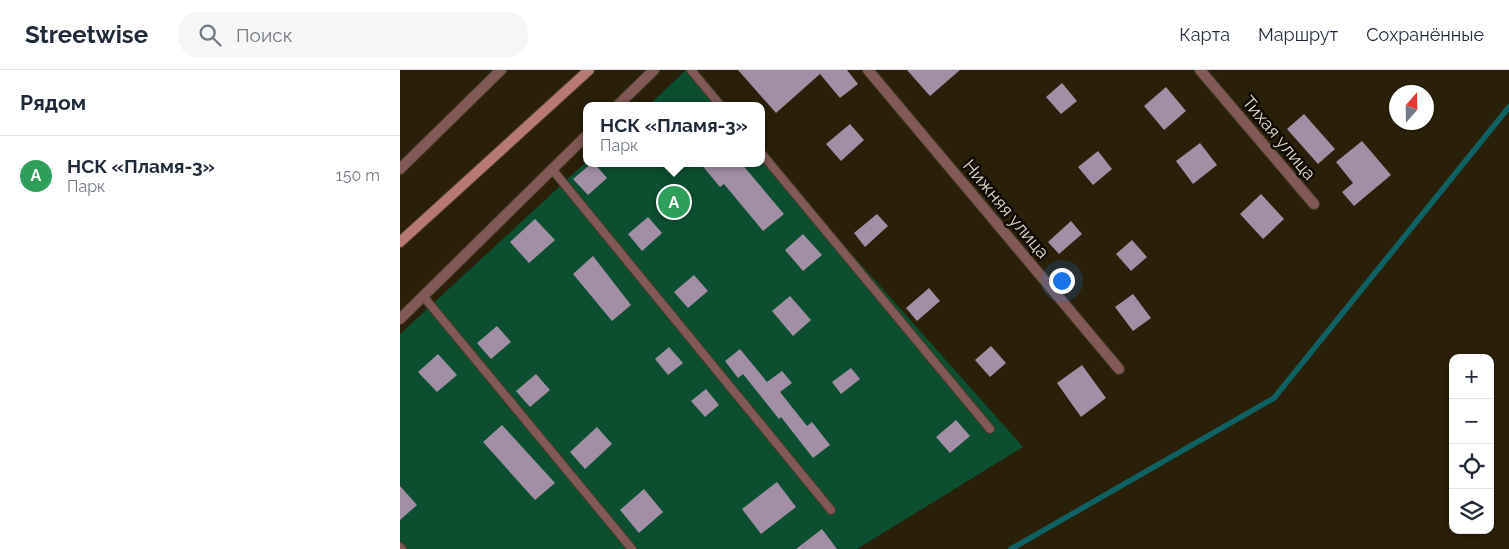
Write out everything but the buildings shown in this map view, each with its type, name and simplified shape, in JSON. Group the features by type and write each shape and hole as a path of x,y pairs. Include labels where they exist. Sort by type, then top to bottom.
{"street":[{"path":"400,169 501,70"},
{"path":"400,242 589,70"},
{"path":"621,102 654,70"},
{"name":"Нижняя улица","path":"868,70 1119,369"},
{"name":"Тихая улица","path":"1200,70 1314,204"},
{"path":"400,319 583,139"}],"lane":[{"path":"691,70 718,102"},
{"path":"765,158 990,429"},
{"path":"552,169 831,510"},
{"path":"423,296 632,549"}],"green space":[{"path":"686,70 715,102 652,102"},
{"path":"765,156 1023,447 857,549 400,549 400,334 583,165 583,167 765,167"}],"waterway":[{"path":"1011,549 1274,398 1509,107"}],"place":[{"name":"НСК «Пламя-3»","path":"674,202"}]}
